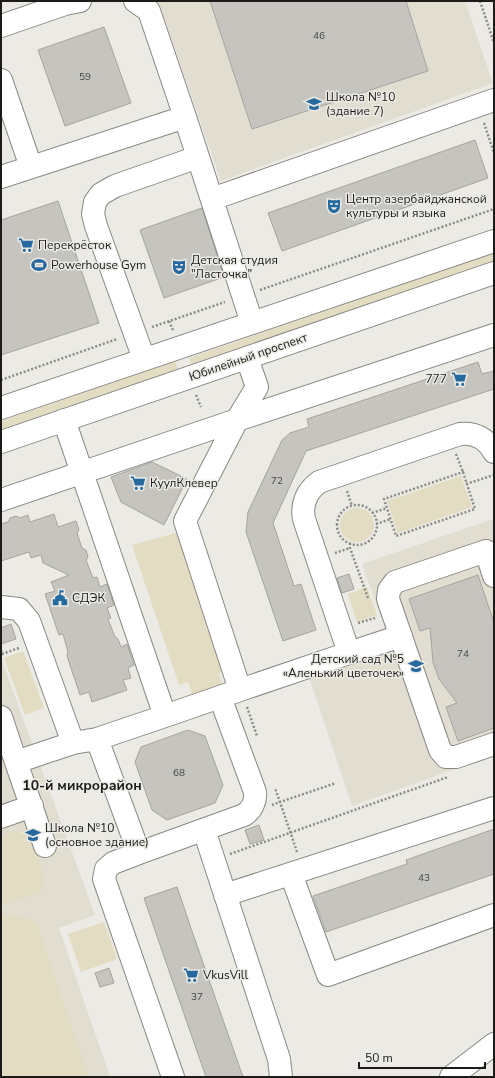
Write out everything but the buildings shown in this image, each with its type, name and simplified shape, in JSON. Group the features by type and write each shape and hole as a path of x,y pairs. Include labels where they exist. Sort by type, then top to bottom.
{"street":[{"path":"135,1 149,11 252,323"},
{"path":"1,26 70,2"},
{"path":"1,80 31,167"},
{"path":"212,199 486,102"},
{"path":"1,177 184,117"},
{"path":"144,359 96,226 93,214 95,202 101,194 115,186 198,157"},
{"path":"1,408 494,241"},
{"name":"Юбилейный проспект","path":"1,442 494,273"},
{"path":"1,500 494,335"},
{"path":"240,690 185,522 237,420 257,387 247,358"},
{"path":"64,420 165,716"},
{"path":"349,653 302,510 304,502 313,486 319,482 455,436 468,433 484,439 494,452"},
{"path":"494,576 490,550 395,582 389,590 388,599 440,750 446,756 456,757 494,744"},
{"path":"1,607 19,609 28,621 74,743"},
{"path":"16,762 74,743 97,739 401,636"},
{"path":"173,1077 104,879 106,869 112,863 244,815 251,809 255,796 220,697"},
{"path":"1,717 45,846"},
{"path":"97,739 139,853"},
{"path":"1,817 32,806"},
{"path":"225,895 494,808"},
{"path":"204,830 279,1059 281,1077"},
{"path":"290,874 328,975 494,916"},
{"path":"450,1077 494,1044"}],"path":[{"path":"480,1 494,43"},
{"path":"486,102 494,153"},
{"path":"463,472 475,509 396,536 387,508 384,499 463,472"},
{"path":"466,484 494,475"},
{"path":"352,506 360,506 367,508 372,513 376,520 376,524 374,535 368,541 362,544 354,545 346,542 341,537 337,522 345,509 352,506"},
{"path":"372,513 387,508"},
{"path":"376,524 390,520"},
{"path":"350,543 350,548 370,604"},
{"path":"341,629 375,618 373,611"},
{"path":"214,860 449,777"},
{"path":"291,833 280,802 336,783"}],"shaded area":[{"name":"Школа №10 (здание 7)","path":"155,1 465,1 493,83 221,181 159,3"},
{"path":"494,253 494,261 191,364 189,358"},
{"path":"175,361 178,369 1,429 1,421"},
{"path":"461,476 472,507 398,533 387,501"},
{"path":"360,508 369,513 373,518 373,532 369,537 364,541 354,542 350,541 341,532 340,522 341,518 350,509"},
{"name":"Детский сад №5 «Аленький цветочек»","path":"493,519 494,755 352,806 309,677 366,656 360,637 385,628 362,564"},
{"path":"179,532 228,670 218,673 225,690 194,700 188,682 179,685 132,545"},
{"path":"367,587 377,615 357,622 348,594"},
{"path":"23,651 44,708 25,715 4,658"},
{"name":"Школа №10 (основное здание)","path":"1,658 95,915 59,928 109,1074 108,1077 1,1077"},
{"path":"18,831 26,831 32,838 45,878 44,888 39,893 1,906 1,836"},
{"path":"11,915 27,917 37,923 89,1077 1,1077 1,918"},
{"path":"104,922 117,959 81,972 68,934"}],"place":[{"name":"Школа №10 (здание 7)","path":"314,104"},
{"name":"Центр азербайджанской культуры и языка","path":"334,206"},
{"name":"Перекрёсток","path":"26,245"},
{"name":"Powerhouse Gym","path":"39,265"},
{"name":"Детская студия \"Ласточка\"","path":"179,267"},
{"name":"777","path":"459,379"},
{"name":"КуулКлевер","path":"138,483"},
{"name":"СДЭК","path":"60,598"},
{"name":"Детский сад №5 «Аленький цветочек»","path":"416,666"},
{"name":"Школа №10 (основное здание)","path":"33,835"},
{"name":"VkusVill","path":"191,975"}],"district":[{"name":"10-й микрорайон","path":"82,785"}]}
